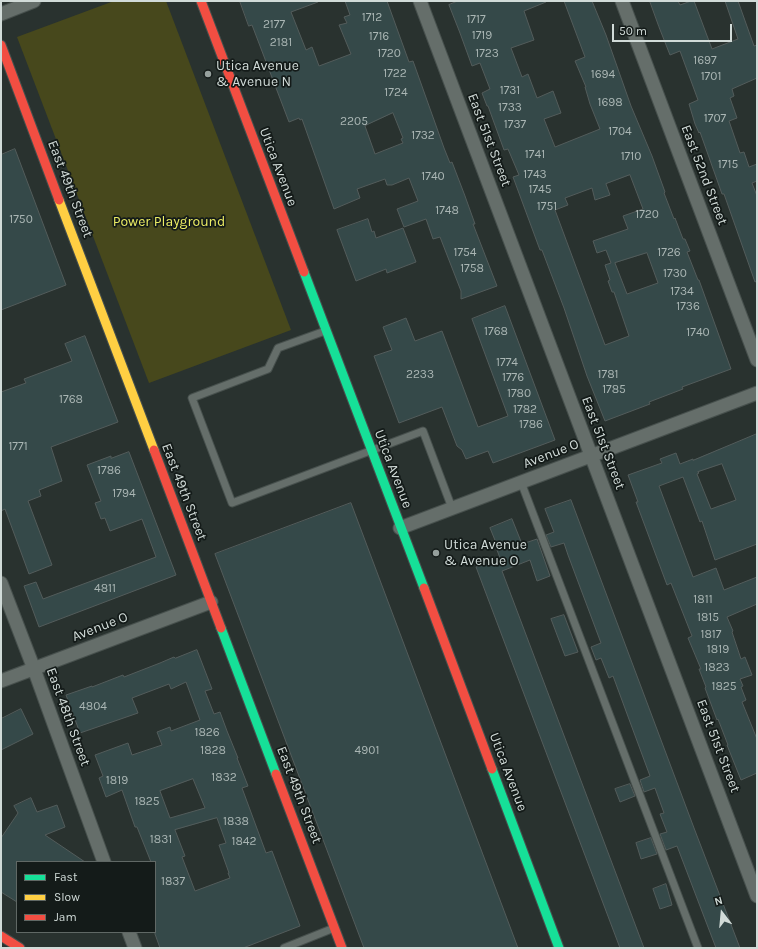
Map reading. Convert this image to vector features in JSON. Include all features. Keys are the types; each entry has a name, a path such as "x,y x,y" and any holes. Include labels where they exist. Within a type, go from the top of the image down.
{"main road":[{"name":"Utica Avenue","path":"200,1 559,948"},
{"name":"East 49th Street","path":"1,45 342,948"},
{"path":"1,936 20,948"}],"street":[{"path":"1,14 34,1"},
{"name":"East 51st Street","path":"420,1 757,896"},
{"name":"East 52nd Street","path":"622,1 757,360"},
{"name":"Avenue O","path":"400,528 757,394"},
{"name":"East 48th Street","path":"1,583 104,861"},
{"name":"Avenue O","path":"1,681 211,602"},
{"path":"129,933 135,948"}],"lane":[{"path":"325,330 278,348 268,369 192,398 232,503 423,431 452,508"},
{"path":"521,482 698,948"},
{"path":"284,948 334,928"}],"green space":[{"name":"Power Playground","path":"114,1 166,1 291,330 149,383 17,37"}],"building":[{"path":"240,1 318,1 291,12 306,50 312,47 319,66 351,54 339,25 347,23 344,17 350,15 345,1 387,1 409,62 413,61 444,148 450,163 452,162 475,224 473,224 497,286 461,299 461,291 440,237 433,239 426,219 404,227 397,209 418,201 409,178 392,185 387,185 385,179 357,189 360,198 334,209 302,119 300,120 299,118 289,122 252,25 249,26","holes":["393,113 403,138 401,139 403,143 375,154 365,126"]},
{"path":"458,1 546,1 524,11 534,40 511,48 522,77 528,74 537,98 553,91 561,113 544,119 555,147 600,129 590,104 586,87 575,61 585,57 564,1 592,1 606,35 631,106 652,156 674,219 675,218 683,239 685,239 690,251 687,252 699,280 731,369 682,387 683,389 649,402 650,404 605,421 587,376 564,308 542,250 540,250 513,177 519,175 508,149 504,150 482,93 490,89 480,63 472,66 449,5","holes":["630,175 643,209 623,216 628,229 593,241 597,253 606,250 611,263 605,265 610,280 608,281 612,292 614,292 629,336 605,345 555,210 568,205 565,198 592,188 595,200 610,195 606,184","647,253 658,283 627,294 615,263"]},
{"path":"650,1 678,1 680,5 694,1 712,49 738,39 725,1 738,1 754,46 757,45 757,78 732,89 734,96 730,98 737,118 729,121 740,153 744,152 749,167 757,164 757,181 752,183 757,196 757,281 755,282 724,194 722,194 700,132 699,133 695,124 689,104 698,100 680,51 670,55"},
{"path":"15,149 66,285 1,310 1,155"},
{"path":"368,219 372,232 374,231 376,238 403,228 416,262 387,273 386,269 356,281 337,230"},
{"path":"505,306 555,440 493,463 488,451 466,459 462,450 457,446 442,407 399,423 374,356 392,350 383,327 406,318 415,341 442,331 478,427 508,416 472,319"},
{"path":"85,336 118,422 51,447 62,481 39,490 41,496 28,501 52,565 29,574 5,509 1,511 1,392 26,383 24,379 72,361 65,344"},
{"path":"757,434 757,544 715,560 702,521 700,522 683,477 659,486 693,577 716,568 724,590 757,577 757,604 727,617 733,631 732,632 741,659 745,657 752,675 740,679 743,686 741,687 746,700 742,702 757,739 757,773 741,780 705,688 706,687 699,669 701,669 688,638 692,636 671,583 667,585 636,502 638,502 628,475 662,463 660,459 676,453 680,464","holes":["722,464 736,500 711,509 697,474 699,473 698,472"]},
{"path":"129,452 176,575 39,627 24,586 36,582 43,599 156,557 142,519 110,531 105,518 101,519 95,503 101,501 87,465 111,456 111,458"},
{"path":"571,500 740,948 716,948 677,846 666,850 660,834 667,832 660,814 664,813 655,788 644,792 640,780 650,776 613,676 609,678 601,658 596,660 591,647 601,643 564,543 551,547 546,535 554,532 545,509"},
{"path":"351,503 518,948 364,948 215,554"},
{"path":"512,519 522,544 537,539 550,576 537,581 530,560 502,571 644,948 620,948 476,567 500,558 497,550 499,550 490,528"},
{"path":"564,615 578,652 565,656 551,619"},
{"path":"197,650 212,689 205,691 214,714 220,712 248,786 242,788 266,853 272,851 300,926 243,948 160,948 155,934 156,861 151,861 137,827 135,827 122,790 106,797 99,778 103,776 95,755 128,743 132,755 162,745 157,732 170,727 171,731 200,720 186,682 171,689 169,684 132,698 138,713 80,733 66,695 123,675 124,677 174,657 175,658","holes":["193,779 205,808 170,818 160,791","217,818 226,843 219,845 230,878 195,891 182,857 185,856 175,830"]},
{"path":"21,709 33,734 1,750 1,719"},
{"path":"630,784 635,796 620,802 615,789"},
{"path":"31,798 37,812 57,805 65,827 45,835 84,861 16,861 16,901 1,892 1,838 18,813 14,806"},
{"path":"651,838 657,854 641,859 636,843"},
{"path":"666,884 672,905 660,909 653,889"}],"traffic: fast":[{"path":"304,272 424,588"},
{"path":"221,628 276,774"},
{"path":"492,769 559,948"}],"traffic: slow":[{"path":"59,200 154,450"}],"traffic: jam":[{"path":"201,1 304,272"},
{"path":"1,45 59,200"},
{"path":"154,450 221,628"},
{"path":"424,588 492,769"},
{"path":"276,774 342,948"},
{"path":"1,936 20,948"}],"place":[{"name":"Utica Avenue & Avenue N","path":"208,74"},
{"name":"Utica Avenue & Avenue O","path":"436,553"}]}
